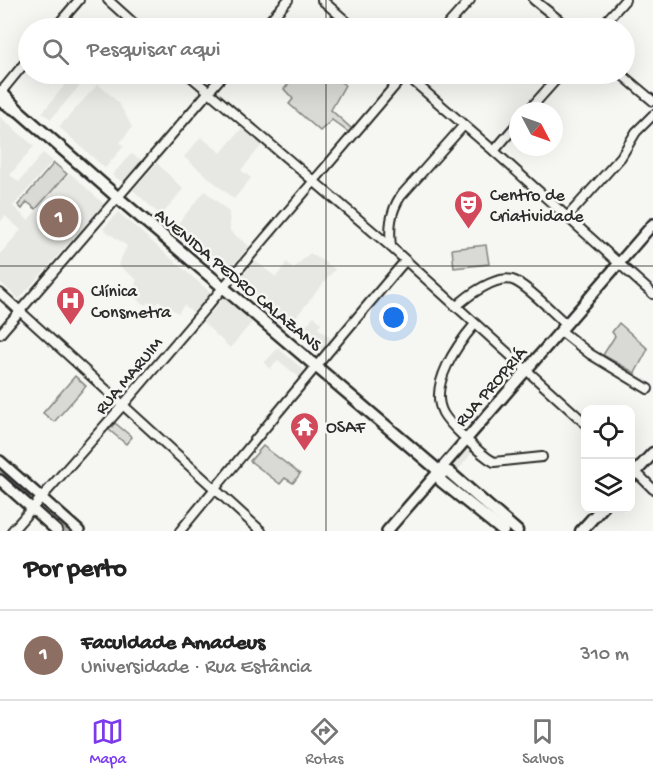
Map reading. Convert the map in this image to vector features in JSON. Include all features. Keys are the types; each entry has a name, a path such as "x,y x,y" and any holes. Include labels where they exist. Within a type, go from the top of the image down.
{"main road":[{"name":"AVENIDA PEDRO CALAZANS","path":"0,94 117,197 439,471 449,472 517,531"},
{"path":"635,469 653,453"},
{"name":"AVENIDA PEDRO CALAZANS","path":"439,471 441,481 503,531"},
{"path":"581,531 597,513"}],"street":[{"path":"64,18 79,0"},
{"path":"108,0 128,18"},
{"path":"272,18 288,0"},
{"path":"322,0 343,18"},
{"path":"454,18 470,0"},
{"path":"534,0 556,18"},
{"path":"609,18 625,0"},
{"path":"0,94 18,72"},
{"path":"199,84 391,247 581,420"},
{"path":"0,334 215,84"},
{"name":"RUA MARUIM","path":"12,531 123,405 222,286 396,84"},
{"path":"417,84 653,294"},
{"path":"536,102 552,84"},
{"path":"633,84 653,101"},
{"path":"567,218 621,157 636,132 653,115"},
{"path":"391,247 389,226 394,207 400,197 464,125"},
{"path":"494,151 509,134"},
{"name":"RUA PROPRIÁ","path":"387,531 653,224"},
{"path":"180,531 405,261"},
{"path":"456,307 480,288 507,279 514,280 533,295 590,354 648,389"},
{"path":"0,293 261,531"},
{"path":"475,324 458,344 440,384 439,400 442,412 466,439 494,462 542,457"},
{"path":"0,461 37,502 57,531"},
{"path":"635,474 653,489"},
{"path":"0,480 79,531"}],"shaded area":[{"path":"66,84 81,84 51,119 42,113"},
{"path":"98,84 119,103 132,127 120,143 124,146 105,168 59,127"},
{"path":"289,84 344,84 331,110 352,129 348,132 332,120 320,131 289,104 293,99 284,89"},
{"path":"0,117 34,146 10,175 19,182 43,153 53,161 13,206 28,220 70,173 104,204 19,299 0,282 0,254 21,230 5,216 0,222"},
{"path":"242,128 262,145 241,170 251,178 234,199 184,157 201,137 221,153"},
{"path":"131,154 142,160 123,182 112,175"},
{"path":"54,163 67,174 36,209 27,202 22,209 18,205"},
{"path":"157,163 183,189 161,216 133,190"},
{"path":"205,191 229,212 230,231 249,246 227,272 175,227"},
{"path":"118,212 211,293 195,314 184,305 178,313 159,301 154,306 149,302 145,305 131,295 137,280 118,265 127,246 103,229"},
{"path":"486,245 489,264 454,268 452,249"},
{"path":"310,253 335,269 287,328 236,284 255,261 276,277 287,262 293,269"},
{"path":"224,298 252,322 230,348 203,322"},
{"path":"314,316 321,323 318,328 333,340 322,354 300,333"},
{"path":"619,323 648,349 635,373 603,355 615,336 612,332"},
{"path":"278,348 305,371 300,378 278,360 270,369 264,363"},
{"path":"75,376 86,386 54,422 43,413"},
{"path":"115,423 132,437 126,444 109,430"},
{"path":"471,445 480,453 477,456 472,453 458,470 453,465"},
{"path":"263,446 300,474 293,483 285,478 280,484 250,461"}],"waterway":[{"path":"0,470 69,531"}],"place":[{"name":"Faculdade Amadeus","path":"59,218"},
{"name":"Centro de Criatividade","path":"469,230"},
{"name":"Clínica Consmetra","path":"70,326"},
{"name":"OSAF","path":"305,452"}]}
